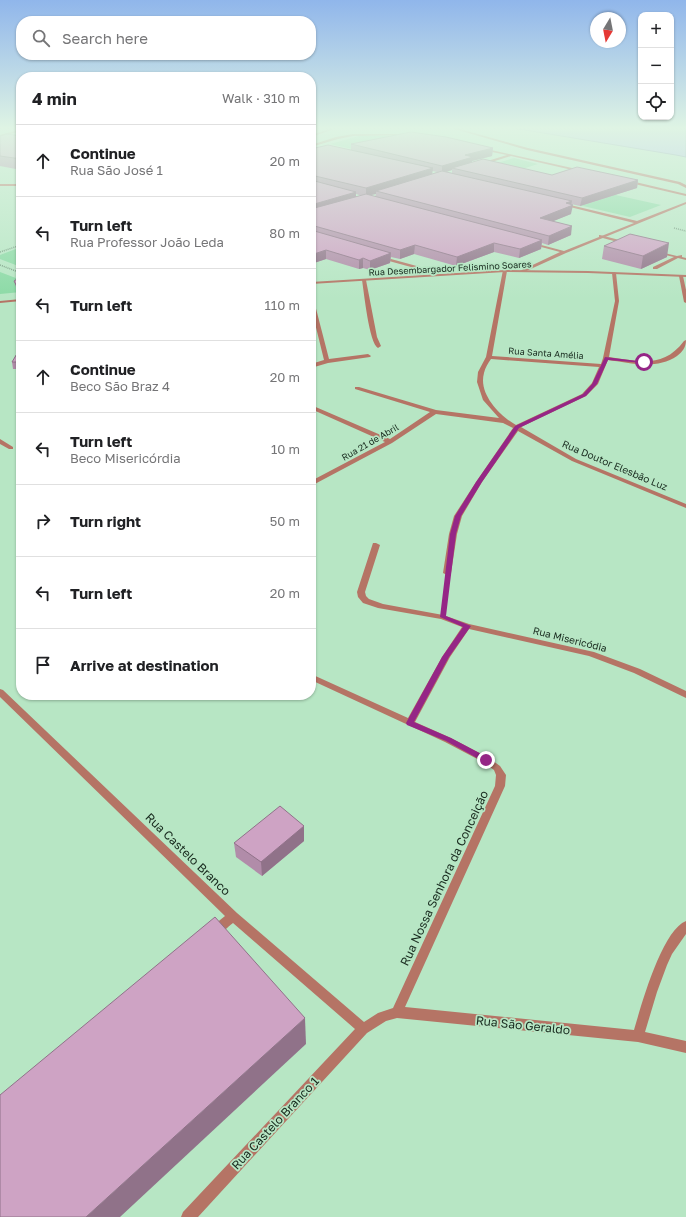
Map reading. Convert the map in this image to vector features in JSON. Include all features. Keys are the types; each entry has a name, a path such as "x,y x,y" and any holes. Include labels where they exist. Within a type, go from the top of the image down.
{"street":[{"path":"0,185 16,187"},
{"path":"644,185 679,192 686,195"},
{"path":"0,188 16,187"},
{"path":"679,192 686,190"},
{"path":"559,203 636,222"},
{"path":"522,271 600,236 685,203"},
{"path":"600,236 629,244"},
{"path":"526,242 564,252"},
{"path":"650,250 686,259"},
{"path":"655,268 686,253"},
{"path":"378,256 422,269"},
{"name":"Rua Desembargador Felismino Soares","path":"316,283 522,271 684,276"},
{"path":"505,272 489,357 481,372 480,382 486,400 505,421"},
{"path":"447,573 453,534 458,516 479,482 517,427 584,395 595,384 606,358 617,301 614,273"},
{"path":"684,276 686,302"},
{"path":"364,280 374,337 378,346"},
{"path":"0,302 16,300"},
{"path":"316,325 327,361"},
{"path":"606,358 658,362 670,360 684,347 686,342"},
{"path":"316,364 327,361 368,356"},
{"name":"Rua Santa Amélia","path":"489,357 603,366"},
{"path":"357,388 436,412 505,421"},
{"path":"316,410 390,442"},
{"path":"316,414 321,412"},
{"name":"Rua 21 de Abril","path":"316,481 390,442 436,412"},
{"name":"Rua Doutor Elesbão Luz","path":"505,421 574,460 686,506"},
{"path":"0,441 11,448"},
{"name":"Rua Misericódia","path":"376,545 360,592 366,601 381,606 443,617 467,626 592,654 637,671 686,695"},
{"path":"410,723 446,657 467,626"},
{"name":"Rua Nossa Senhora da Conceição","path":"316,679 448,740 486,760 496,768 501,775 500,786 397,1012"},
{"name":"Rua Castelo Branco","path":"0,692 233,916 363,1029"},
{"path":"202,940 233,916"},
{"path":"638,1036 660,966 675,938 686,926"},
{"name":"Rua São Geraldo","path":"363,1029 382,1016 397,1012 638,1036 686,1047"},
{"name":"Rua Castelo Branco 1","path":"188,1217 363,1029"}],"path":[{"path":"674,228 686,231"},
{"path":"0,252 16,247"},
{"path":"0,265 16,271"},
{"path":"443,617 447,573"}],"green space":[{"path":"584,188 661,205 630,217 553,199"},
{"path":"16,249 16,265 0,259 0,255"},
{"path":"0,272 16,278 16,292 0,294"}],"building":[{"path":"316,185 329,185 356,192 316,204"},
{"path":"352,185 377,185 366,188"},
{"path":"396,185 502,185 572,201 566,203 573,205 540,218 572,226 549,236 376,191"},
{"path":"525,185 623,185 582,198"},
{"path":"366,194 542,240 520,249 494,243 457,257 415,245 400,250 316,226 316,208"},
{"path":"316,231 391,253 370,261 363,258 359,260 326,250 316,253"},
{"path":"630,234 669,243 643,256 604,246"},
{"path":"16,355 16,362 12,362"},
{"path":"280,806 304,826 261,862 234,843"},
{"path":"215,917 305,1018 86,1217 0,1217 0,1095"}],"route":[{"path":"486,760 448,740 410,723 446,657 467,626 443,617 447,573 453,534 458,516 479,482 517,427 584,395 595,384 606,358 644,362"}]}
